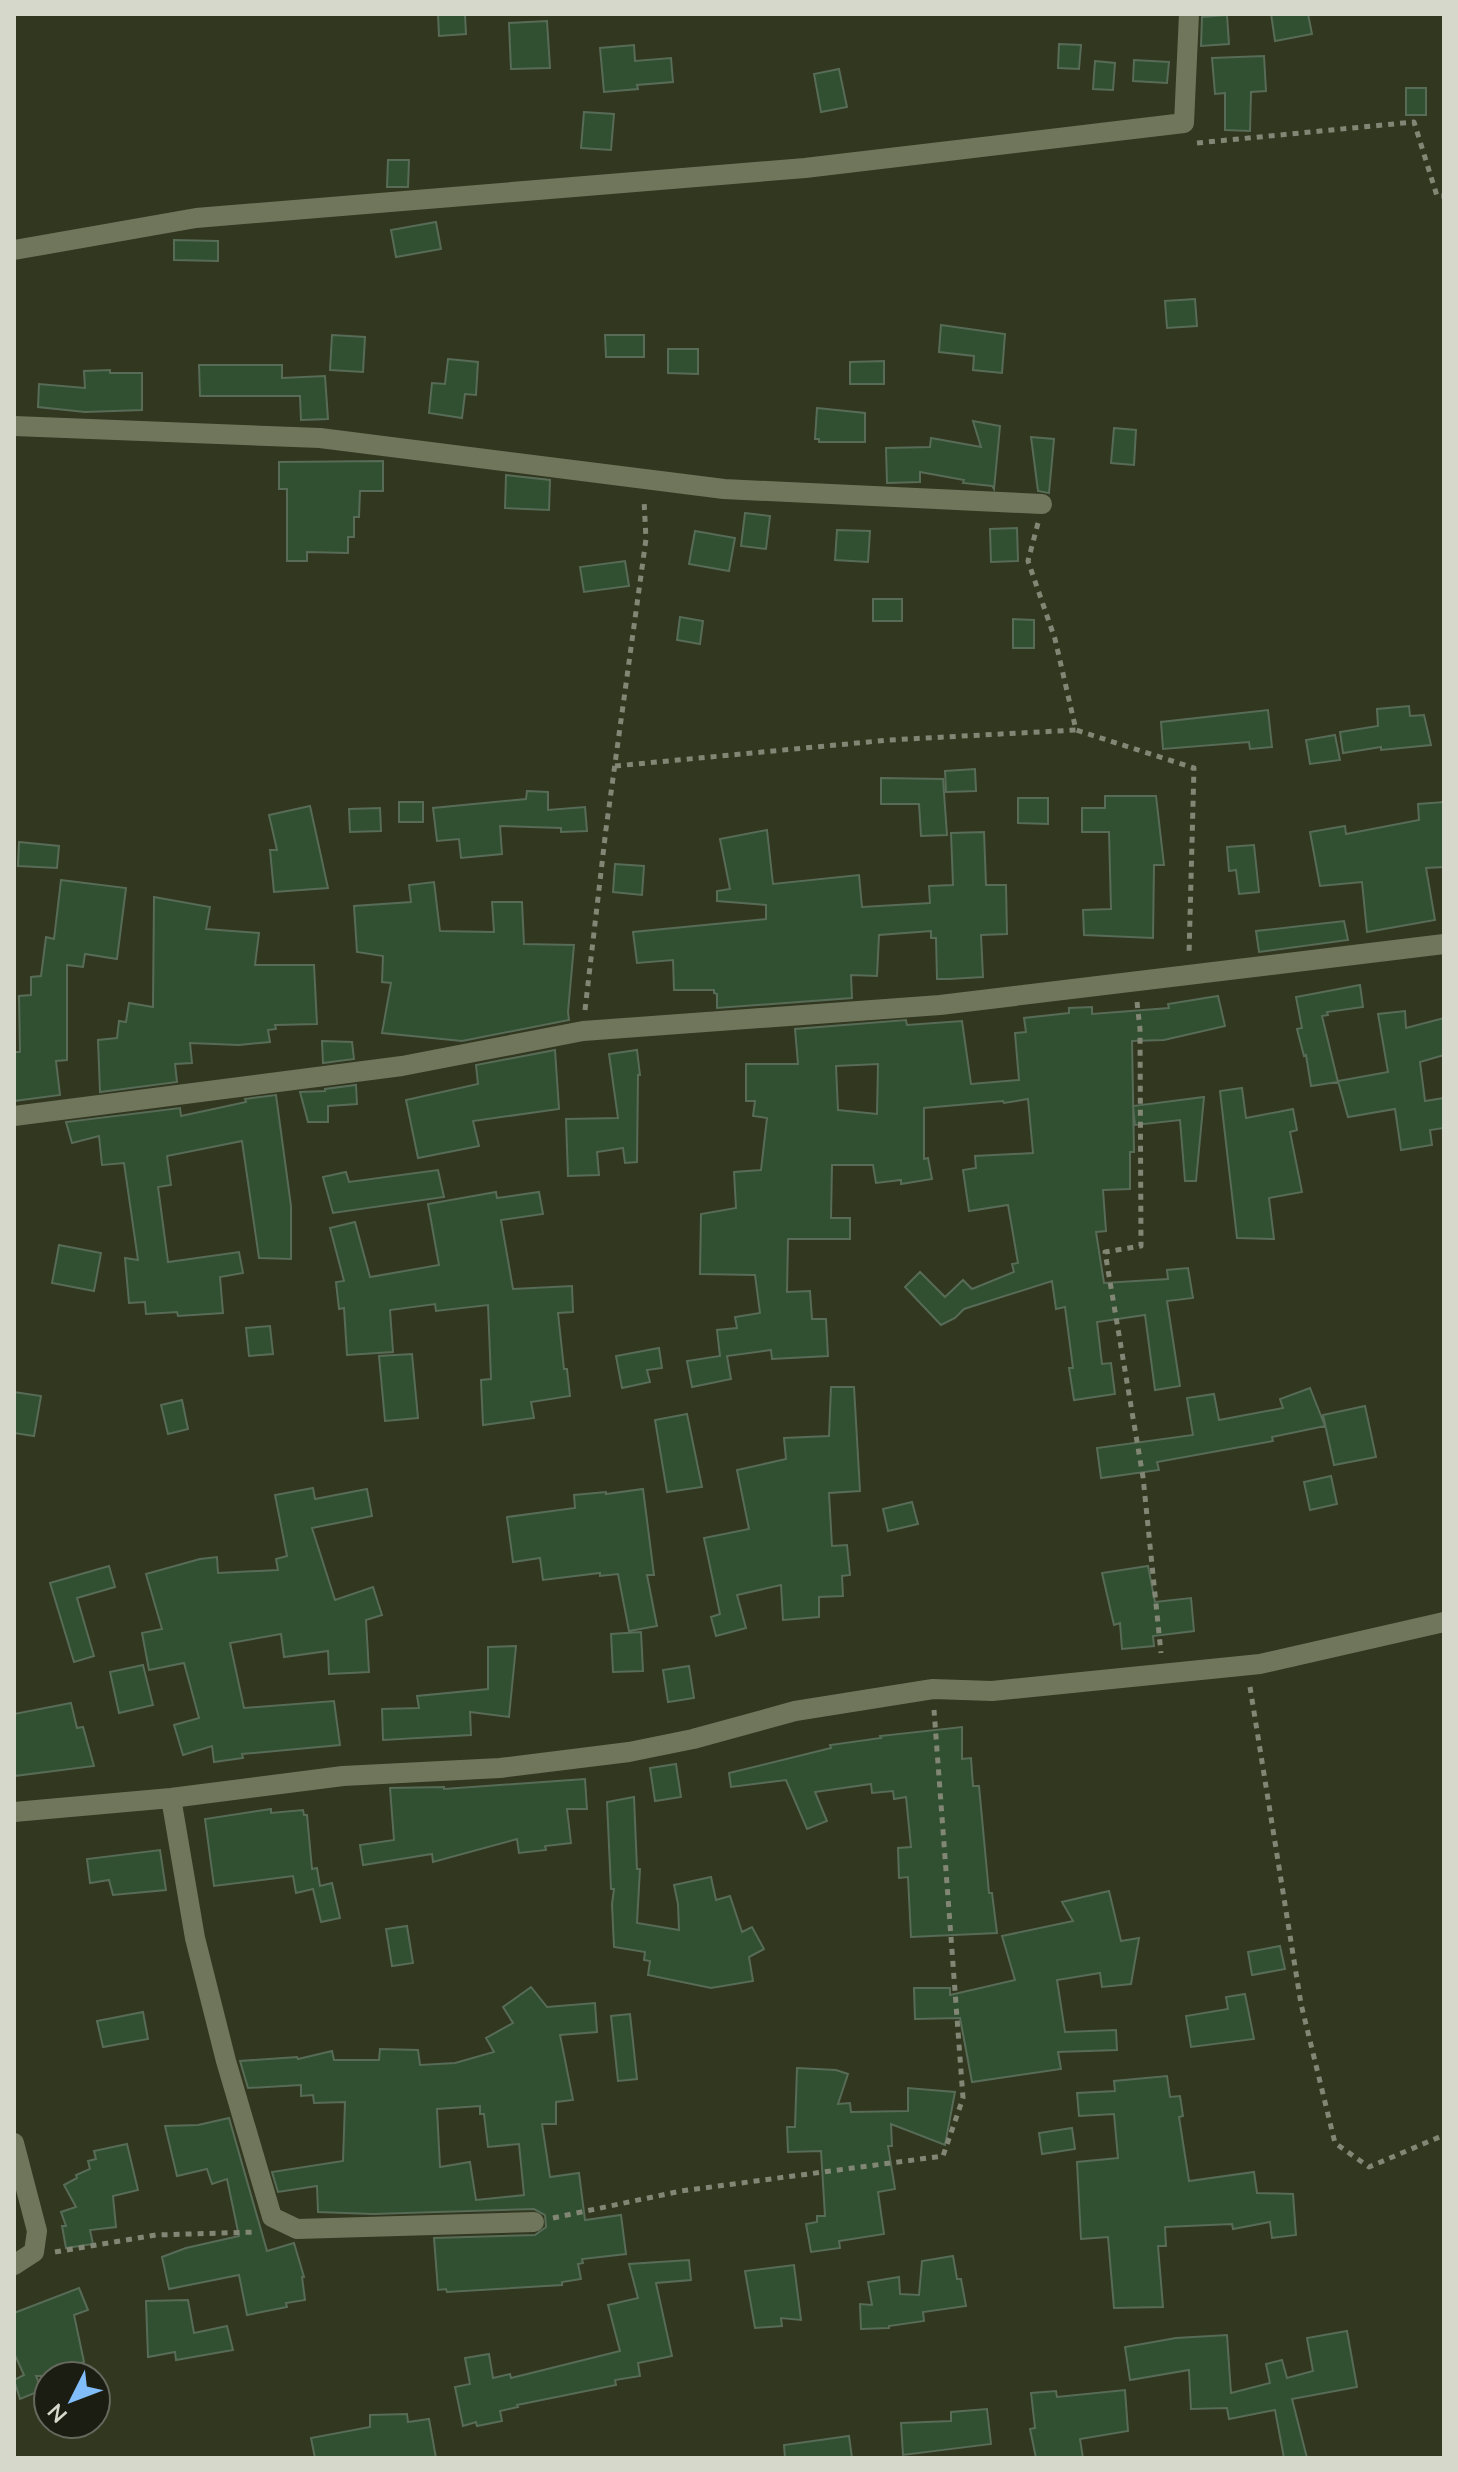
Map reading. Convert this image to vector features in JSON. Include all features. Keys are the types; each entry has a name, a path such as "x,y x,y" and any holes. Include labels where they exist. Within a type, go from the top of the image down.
{"street":[{"path":"14,250 196,218 805,168 1184,123 1189,14"},
{"path":"14,426 320,438 724,489 1042,504"},
{"path":"14,1116 402,1066 583,1031 940,1005 1444,944"},
{"path":"14,1812 171,1798 343,1776 500,1768 629,1752 693,1739 795,1711 933,1689 992,1691 1260,1664 1444,1622"},
{"path":"171,1798 195,1938 226,2061 272,2217 297,2229 534,2222"},
{"path":"14,2143 37,2231 34,2252 14,2265"}],"path":[{"path":"1184,123 1194,143 1414,122 1437,196 1444,196"},
{"path":"583,1031 646,539 644,479"},
{"path":"1042,504 1028,561 1055,639 1076,730"},
{"path":"615,766 889,740 1076,730 1194,768 1188,976"},
{"path":"1134,982 1140,1029 1141,1246 1105,1252 1143,1477 1163,1674"},
{"path":"1246,1664 1301,2004 1335,2143 1369,2167 1444,2135"},
{"path":"534,2222 681,2191 943,2156 963,2098 933,1689"},
{"path":"34,2252 61,2253 156,2235 261,2232 282,2222"}],"building":[{"path":"438,14 465,14 466,34 439,36"},
{"path":"1271,14 1308,14 1312,34 1275,41"},
{"path":"1227,15 1229,44 1201,46 1202,17"},
{"path":"547,21 550,68 511,69 509,23"},
{"path":"1059,44 1081,45 1079,69 1058,68"},
{"path":"634,45 635,61 671,58 673,82 604,92 600,48"},
{"path":"1264,56 1266,91 1251,92 1250,131 1225,130 1225,93 1215,94 1212,58"},
{"path":"1134,60 1169,62 1167,83 1133,81"},
{"path":"1095,61 1115,63 1113,90 1093,89"},
{"path":"839,69 847,107 821,112 814,74"},
{"path":"1406,88 1426,88 1426,115 1406,115"},
{"path":"584,112 614,114 611,150 581,148"},
{"path":"388,160 409,160 408,187 387,187"},
{"path":"436,222 441,249 396,257 391,230"},
{"path":"174,240 218,241 218,261 174,260"},
{"path":"1195,299 1197,326 1167,328 1165,301"},
{"path":"941,325 1005,334 1002,373 973,370 974,356 939,352"},
{"path":"332,335 365,337 363,372 330,370"},
{"path":"605,335 644,335 644,357 606,357"},
{"path":"668,349 698,349 698,374 668,373"},
{"path":"448,359 478,362 476,395 465,394 462,418 429,413 432,383 445,384"},
{"path":"884,361 884,384 850,384 850,362"},
{"path":"199,365 282,365 282,378 325,376 328,419 301,420 300,396 200,396"},
{"path":"110,370 110,373 142,373 142,410 85,412 38,407 39,384 85,388 84,371"},
{"path":"817,408 865,413 865,442 819,442 815,439"},
{"path":"973,421 1000,426 994,489 992,486 963,483 964,480 920,472 920,482 887,483 886,448 930,447 931,438 981,447"},
{"path":"1114,428 1136,430 1134,465 1111,463"},
{"path":"1031,437 1054,439 1049,493 1038,491"},
{"path":"383,461 383,491 360,491 359,517 354,517 354,537 348,537 348,553 307,552 307,561 287,561 287,489 279,489 279,462"},
{"path":"506,475 550,480 549,510 505,508"},
{"path":"745,513 770,516 766,549 741,546"},
{"path":"1017,528 1018,561 991,562 990,529"},
{"path":"837,530 870,531 868,562 835,560"},
{"path":"695,531 735,538 729,571 689,564"},
{"path":"625,561 629,586 584,592 580,567"},
{"path":"873,599 902,599 902,621 873,621"},
{"path":"680,617 703,621 700,644 677,640"},
{"path":"1013,619 1034,620 1034,648 1013,648"},
{"path":"1409,706 1410,716 1424,715 1431,745 1381,750 1381,747 1343,753 1340,732 1378,726 1377,709"},
{"path":"1268,710 1272,747 1250,749 1249,742 1163,749 1161,722"},
{"path":"1335,735 1340,760 1310,764 1306,740"},
{"path":"975,769 976,791 946,792 945,771"},
{"path":"881,778 943,779 947,835 921,836 919,804 881,804"},
{"path":"527,791 548,792 548,810 585,807 587,831 561,832 561,828 500,826 502,854 461,858 459,839 437,841 433,808 526,799"},
{"path":"1105,796 1156,796 1164,865 1154,865 1153,938 1084,935 1083,910 1111,909 1109,832 1082,832 1082,808 1105,808"},
{"path":"1018,798 1048,798 1048,824 1018,823"},
{"path":"399,802 423,802 423,822 399,822"},
{"path":"1444,802 1444,867 1426,868 1435,920 1367,932 1362,882 1320,886 1310,832 1345,826 1346,834 1419,820 1418,804"},
{"path":"310,806 328,888 274,892 270,850 277,850 269,815"},
{"path":"380,808 381,831 350,832 349,809"},
{"path":"767,830 773,884 859,875 862,907 930,903 929,886 953,885 951,833 984,832 986,885 1006,885 1007,934 981,935 983,977 949,979 937,979 936,938 931,938 931,931 879,935 877,976 851,975 852,998 717,1008 714,990 674,990 673,960 637,963 633,932 766,919 766,905 717,901 717,891 730,889 720,839"},
{"path":"19,842 59,846 57,868 18,866"},
{"path":"1254,845 1259,892 1239,894 1236,870 1229,871 1227,847"},
{"path":"615,864 644,866 642,895 613,892"},
{"path":"61,880 126,888 117,959 85,954 83,967 67,965 67,1060 56,1061 60,1095 14,1101 14,1052 20,1052 19,996 31,995 31,977 41,976 46,937 54,939"},
{"path":"434,882 440,931 494,932 492,902 522,902 524,944 574,945 569,1020 462,1041 382,1033 391,983 382,982 383,956 357,952 354,906 411,902 409,885"},
{"path":"154,897 210,907 206,929 259,933 255,965 314,965 317,1024 275,1025 276,1029 268,1030 270,1042 239,1045 190,1043 192,1063 175,1064 177,1082 100,1092 98,1040 117,1038 119,1021 126,1022 129,1003 153,1007"},
{"path":"1344,921 1348,940 1259,952 1256,931"},
{"path":"1360,985 1363,1007 1327,1012 1328,1015 1322,1016 1338,1082 1311,1086 1306,1055 1297,1029 1302,1028 1296,997"},
{"path":"1218,996 1225,1026 1164,1040 1132,1041 1134,1152 1130,1152 1130,1189 1103,1190 1106,1231 1096,1232 1104,1283 1168,1279 1167,1270 1188,1268 1193,1298 1167,1301 1180,1386 1155,1390 1145,1315 1097,1322 1102,1364 1111,1363 1115,1394 1074,1400 1065,1307 1056,1309 1052,1281 964,1309 941,1325 905,1287 920,1272 945,1297 963,1280 972,1289 1014,1272 1012,1264 1018,1263 1008,1205 969,1211 963,1170 976,1168 975,1156 1033,1153 1028,1099 924,1108 924,1159 928,1158 932,1179 901,1184 901,1180 876,1183 873,1165 832,1165 831,1218 850,1218 850,1239 788,1239 787,1292 810,1291 812,1319 826,1319 828,1356 772,1359 771,1350 727,1356 731,1379 692,1387 687,1361 720,1356 717,1330 737,1328 735,1317 760,1313 755,1275 700,1274 701,1214 736,1208 734,1172 761,1170 767,1118 753,1116 755,1101 746,1101 746,1064 798,1064 795,1029 906,1020 907,1025 962,1021 971,1084 1019,1080 1015,1033 1026,1032 1024,1018 1069,1013 1069,1008 1092,1007 1092,1014 1169,1008 1168,1004","holes":["878,1064 877,1114 838,1110 836,1066"]},
{"path":"1405,1011 1406,1028 1444,1018 1444,1055 1420,1062 1425,1101 1444,1098 1444,1128 1430,1130 1432,1145 1401,1150 1395,1109 1348,1117 1338,1081 1388,1072 1378,1014"},
{"path":"322,1041 352,1042 354,1059 323,1063"},
{"path":"555,1050 559,1109 473,1121 479,1146 418,1158 406,1100 478,1084 476,1065"},
{"path":"637,1050 640,1075 637,1162 625,1163 623,1148 597,1152 599,1175 568,1176 566,1119 618,1118 609,1054"},
{"path":"356,1085 357,1104 328,1106 328,1122 308,1122 300,1092"},
{"path":"1242,1088 1246,1118 1293,1109 1297,1130 1290,1132 1302,1192 1269,1198 1274,1239 1237,1238 1220,1091"},
{"path":"276,1095 291,1206 291,1259 259,1258 242,1141 167,1156 171,1185 158,1187 168,1262 239,1252 243,1273 220,1277 223,1313 178,1316 177,1312 146,1314 145,1302 129,1303 125,1258 138,1260 124,1163 102,1165 99,1136 72,1143 66,1122 180,1108 181,1116 246,1102 245,1099"},
{"path":"1204,1097 1196,1181 1185,1181 1180,1120 1135,1125 1133,1106"},
{"path":"438,1170 444,1197 333,1213 323,1177 346,1172 349,1182"},
{"path":"496,1192 497,1198 539,1192 543,1214 501,1220 513,1289 572,1286 573,1312 558,1313 570,1396 531,1402 534,1418 483,1425 481,1380 491,1379 488,1305 436,1311 435,1304 390,1310 393,1352 347,1355 344,1308 339,1309 336,1282 344,1281 330,1228 355,1222 370,1277 439,1265 428,1204"},
{"path":"59,1245 101,1253 94,1291 52,1283"},
{"path":"270,1326 273,1354 249,1356 246,1328"},
{"path":"659,1348 662,1368 647,1370 650,1382 622,1388 616,1356"},
{"path":"412,1354 418,1418 385,1421 379,1356"},
{"path":"831,1387 854,1387 860,1491 829,1493 832,1546 847,1545 850,1575 842,1576 843,1596 819,1597 819,1617 783,1620 781,1585 737,1595 746,1628 716,1636 711,1617 720,1614 704,1538 749,1529 737,1470 786,1459 784,1438 829,1436"},
{"path":"1310,1388 1325,1426 1272,1437 1273,1441 1157,1462 1159,1470 1101,1478 1097,1448 1193,1435 1187,1398 1214,1394 1219,1420 1283,1408 1280,1399"},
{"path":"14,1392 41,1396 34,1436 14,1433"},
{"path":"182,1400 188,1429 168,1434 161,1405"},
{"path":"1365,1406 1376,1457 1334,1465 1323,1415"},
{"path":"687,1414 702,1487 667,1492 655,1420"},
{"path":"1331,1476 1337,1504 1310,1510 1304,1482"},
{"path":"313,1488 315,1499 367,1489 372,1516 312,1528 335,1600 373,1587 382,1615 366,1620 369,1672 329,1674 328,1651 284,1657 281,1634 230,1643 244,1708 334,1701 340,1745 242,1754 243,1758 214,1762 212,1746 183,1755 174,1725 199,1718 184,1663 149,1670 142,1633 162,1629 146,1574 217,1557 218,1573 278,1570 276,1559 287,1556 275,1495"},
{"path":"643,1489 654,1575 647,1575 657,1626 629,1631 618,1574 600,1576 600,1573 543,1580 540,1558 513,1562 507,1517 575,1508 574,1495"},
{"path":"912,1502 918,1524 888,1531 883,1509"},
{"path":"109,1566 115,1587 77,1598 94,1656 74,1662 50,1583"},
{"path":"1148,1566 1155,1602 1191,1598 1194,1631 1153,1636 1154,1646 1122,1649 1120,1623 1114,1625 1102,1573"},
{"path":"641,1632 643,1671 613,1672 611,1634"},
{"path":"516,1646 509,1717 470,1712 471,1735 383,1740 382,1709 419,1708 417,1696 488,1689 488,1647"},
{"path":"143,1665 153,1705 119,1713 110,1672"},
{"path":"689,1666 694,1698 668,1702 663,1670"},
{"path":"71,1703 77,1728 83,1727 94,1766 14,1776 14,1714"},
{"path":"962,1727 962,1759 971,1758 973,1786 979,1786 989,1893 992,1893 997,1933 911,1937 908,1877 899,1878 898,1848 911,1847 906,1797 894,1799 893,1791 872,1793 871,1784 815,1792 827,1821 807,1829 786,1780 731,1787 729,1773 831,1748 830,1745"},
{"path":"676,1764 681,1797 655,1801 650,1768"},
{"path":"585,1779 587,1809 567,1809 571,1843 519,1853 517,1839 433,1862 432,1854 363,1865 360,1845 394,1840 390,1788 444,1789"},
{"path":"634,1797 637,1869 640,1869 637,1923 679,1930 674,1885 711,1877 716,1900 730,1896 742,1932 752,1927 764,1949 749,1957 753,1981 711,1988 648,1975 650,1961 644,1960 645,1952 614,1947 614,1889 611,1889 607,1802"},
{"path":"271,1809 271,1813 303,1810 307,1815 312,1869 317,1868 320,1886 332,1883 340,1918 321,1922 313,1889 296,1893 293,1876 214,1886 205,1819"},
{"path":"160,1850 166,1890 113,1895 109,1880 90,1883 87,1859"},
{"path":"1109,1891 1121,1941 1139,1938 1131,1984 1102,1987 1100,1973 1057,1980 1065,2032 1116,2030 1117,2050 1058,2052 1061,2069 972,2082 960,2018 915,2019 914,1988 950,1988 950,1995 1015,1980 1002,1936 1073,1921 1062,1902"},
{"path":"407,1926 413,1963 392,1966 386,1929"},
{"path":"1280,1946 1285,1969 1252,1975 1248,1952"},
{"path":"531,1987 547,2007 595,2003 597,2032 560,2035 573,2100 556,2102 556,2124 542,2124 550,2177 579,2173 585,2220 621,2215 626,2254 582,2259 583,2263 578,2264 581,2279 562,2282 562,2285 447,2292 446,2289 438,2290 434,2238 535,2235 546,2227 545,2215 534,2209 373,2214 318,2212 317,2186 278,2192 272,2172 343,2161 345,2102 314,2103 313,2095 301,2096 301,2085 248,2088 240,2061 298,2059 332,2051 334,2060 379,2060 380,2049 418,2050 420,2065 455,2063 494,2052 486,2038 513,2023 503,2007","holes":["480,2106 480,2114 484,2114 488,2147 519,2144 524,2195 476,2200 470,2162 440,2167 437,2109"]},
{"path":"1245,1994 1254,2039 1191,2047 1186,2016 1228,2009 1226,1997"},
{"path":"143,2012 148,2039 103,2047 97,2021"},
{"path":"630,2014 637,2079 618,2081 611,2016"},
{"path":"797,2068 836,2070 848,2074 838,2104 850,2103 851,2112 908,2111 908,2088 955,2092 945,2145 891,2124 892,2146 888,2146 895,2189 878,2192 884,2234 839,2241 840,2248 811,2252 806,2224 817,2222 817,2216 825,2216 821,2151 788,2152 787,2127 795,2127"},
{"path":"1167,2076 1170,2097 1180,2096 1183,2116 1179,2117 1189,2181 1254,2172 1257,2193 1293,2194 1296,2235 1272,2238 1270,2222 1233,2229 1232,2224 1165,2227 1166,2246 1158,2246 1163,2307 1114,2308 1108,2237 1081,2239 1077,2162 1118,2158 1114,2114 1079,2116 1077,2093 1115,2091 1114,2081"},
{"path":"229,2118 267,2251 294,2243 304,2277 305,2300 247,2315 239,2275 169,2289 162,2257 239,2236 227,2179 212,2184 207,2169 177,2176 165,2126 198,2125"},
{"path":"1072,2128 1075,2149 1042,2154 1039,2133"},
{"path":"127,2144 138,2190 113,2196 116,2227 90,2230 93,2244 66,2248 62,2226 66,2226 61,2212 76,2207 64,2185 90,2169 88,2161 96,2159 94,2151"},
{"path":"953,2256 966,2306 923,2312 924,2321 889,2328 861,2329 860,2304 872,2305 868,2282 899,2277 900,2294 919,2295 922,2261"},
{"path":"689,2260 691,2280 656,2283 672,2356 638,2363 640,2376 615,2380 616,2385 517,2405 500,2411 502,2421 463,2426 455,2387 470,2384 465,2358 489,2354 493,2378 510,2374 511,2378 620,2351 608,2305 638,2298 629,2264"},
{"path":"794,2265 801,2320 781,2318 782,2326 755,2328 745,2271"},
{"path":"79,2288 88,2310 74,2315 84,2360 32,2360 32,2394 20,2399 14,2380 24,2375 14,2353 14,2313"},
{"path":"188,2300 194,2333 227,2326 233,2350 176,2360 175,2352 148,2357 146,2301"},
{"path":"1347,2331 1357,2387 1292,2399 1307,2458 1284,2458 1275,2410 1229,2419 1227,2408 1191,2409 1189,2370 1130,2380 1125,2347 1176,2338 1227,2335 1231,2393 1270,2383 1266,2364 1282,2360 1287,2378 1313,2371 1307,2338"},
{"path":"1125,2390 1128,2431 1080,2439 1083,2458 1036,2458 1030,2429 1035,2428 1031,2393 1056,2391 1057,2397"},
{"path":"987,2409 991,2444 903,2455 901,2423 951,2421 951,2412"},
{"path":"407,2414 408,2422 429,2419 436,2458 315,2458 311,2438 370,2427 370,2415"},
{"path":"849,2436 852,2458 785,2458 784,2445"}]}
